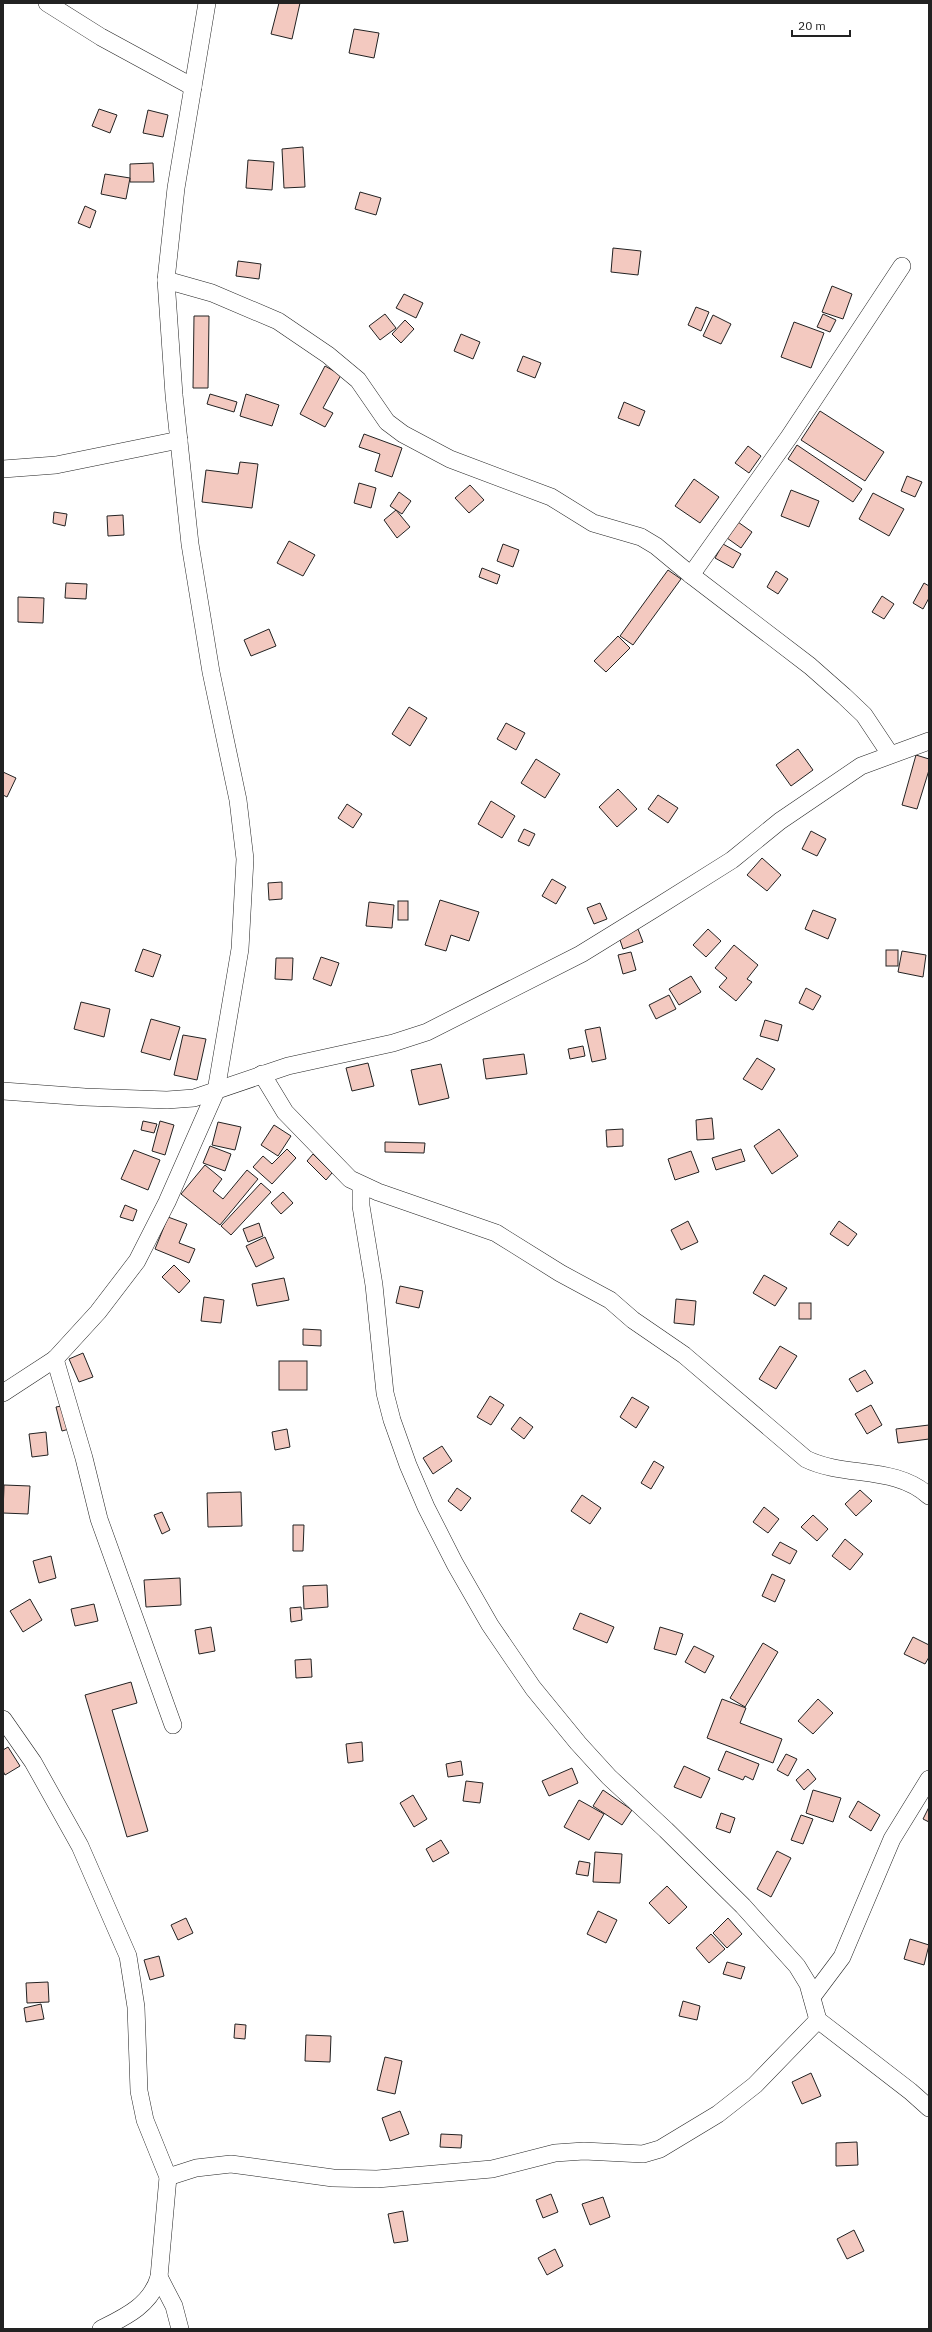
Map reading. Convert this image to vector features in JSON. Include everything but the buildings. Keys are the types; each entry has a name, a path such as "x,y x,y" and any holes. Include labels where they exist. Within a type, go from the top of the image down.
{"street":[{"path":"47,3 101,37 193,87"},
{"path":"3,1393 55,1359 98,1312 137,1261 167,1202 216,1091 240,949 245,859 238,800 211,672 190,544 174,395 166,280 176,188 207,3"},
{"path":"691,575 789,437 902,266"},
{"path":"166,280 212,293 278,321 328,355 358,380 387,422 403,434 450,458 551,497 594,523 641,537 656,546 691,575 810,666 844,696 864,715 890,754"},
{"path":"3,469 56,465 179,440"},
{"path":"3,1091 85,1097 167,1100 194,1098 288,1066 393,1043 427,1032 461,1017 518,984 594,946 732,860 780,821 855,769 890,754 929,741"},
{"path":"262,1074 285,1112 339,1169 361,1186 496,1233 560,1273 610,1300 633,1320 684,1355 806,1459 821,1466 904,1480 920,1488 929,1496"},
{"path":"361,1186 361,1206 374,1285 385,1393 408,1465 426,1507 455,1564 490,1625 533,1688 578,1743 609,1777 666,1830 743,1906 797,1966 808,1984 818,2020 910,2091 929,2108"},
{"path":"55,1359 84,1458 99,1519 173,1725"},
{"path":"3,1719 33,1762 80,1846 128,1956 136,2007 139,2091 145,2120 168,2177 159,2277 156,2289 148,2300 124,2317 101,2329"},
{"path":"812,1997 842,1957 892,1839 929,1779"},
{"path":"168,2177 196,2168 232,2164 333,2178 377,2179 492,2169 555,2153 584,2151 643,2154 660,2149 718,2114 755,2085 818,2020"},
{"path":"159,2277 174,2306 180,2329"}]}
